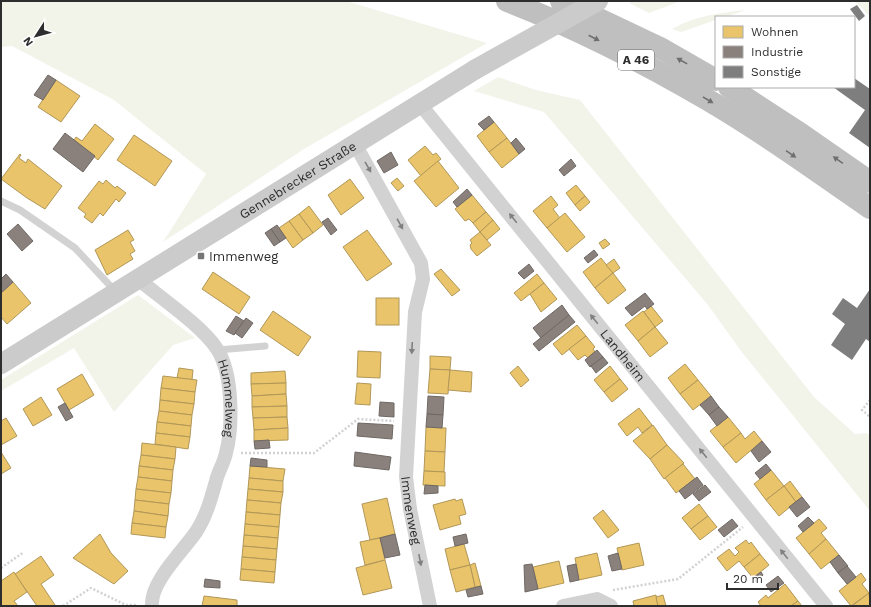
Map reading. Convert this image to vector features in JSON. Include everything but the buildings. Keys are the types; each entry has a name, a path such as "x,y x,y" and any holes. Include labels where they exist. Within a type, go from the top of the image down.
{"highway":[{"name":"A 46","path":"506,1 582,32 709,100 759,132 870,208"},
{"name":"A 46","path":"561,1 655,46 715,79"},
{"path":"731,88 801,134 870,182"}],"main road":[{"name":"Gennebrecker Straße","path":"1,364 476,69 598,1"}],"street":[{"name":"Landheim","path":"420,104 826,606"},
{"name":"Immenweg","path":"355,144 421,263 423,279 415,312 406,477 410,509 430,606"},
{"name":"Hummelweg","path":"138,279 206,335 218,350 227,377 230,412 226,453 208,509 197,531 160,580 147,605"},
{"path":"563,606 597,599 609,604"}],"lane":[{"path":"1,201 20,210 75,248 117,292"},
{"path":"218,350 265,346"}],"path":[{"path":"870,400 862,410 870,417"},
{"path":"226,453 314,453 358,419 408,422"},
{"path":"609,604 610,592 616,589 678,579 755,517"},
{"path":"1,568 24,552"},
{"path":"63,606 91,588 126,606 147,605"}],"shaded area":[{"path":"1,1 346,1 487,43 304,149 163,242 206,174 114,100 12,46 1,47"},
{"path":"634,1 681,1 649,13 629,3"},
{"path":"854,1 870,1 870,16"},
{"path":"746,10 728,16 715,16 715,20 681,32 672,29 681,24 699,18"},
{"path":"498,77 536,90 580,100 814,397 855,434 866,433 870,435 870,511 741,351 708,305 544,112 474,91"},
{"path":"138,295 195,338 173,345 114,412 74,348 1,391 1,380"}],"place":[{"name":"Immenweg","path":"201,256"}]}
